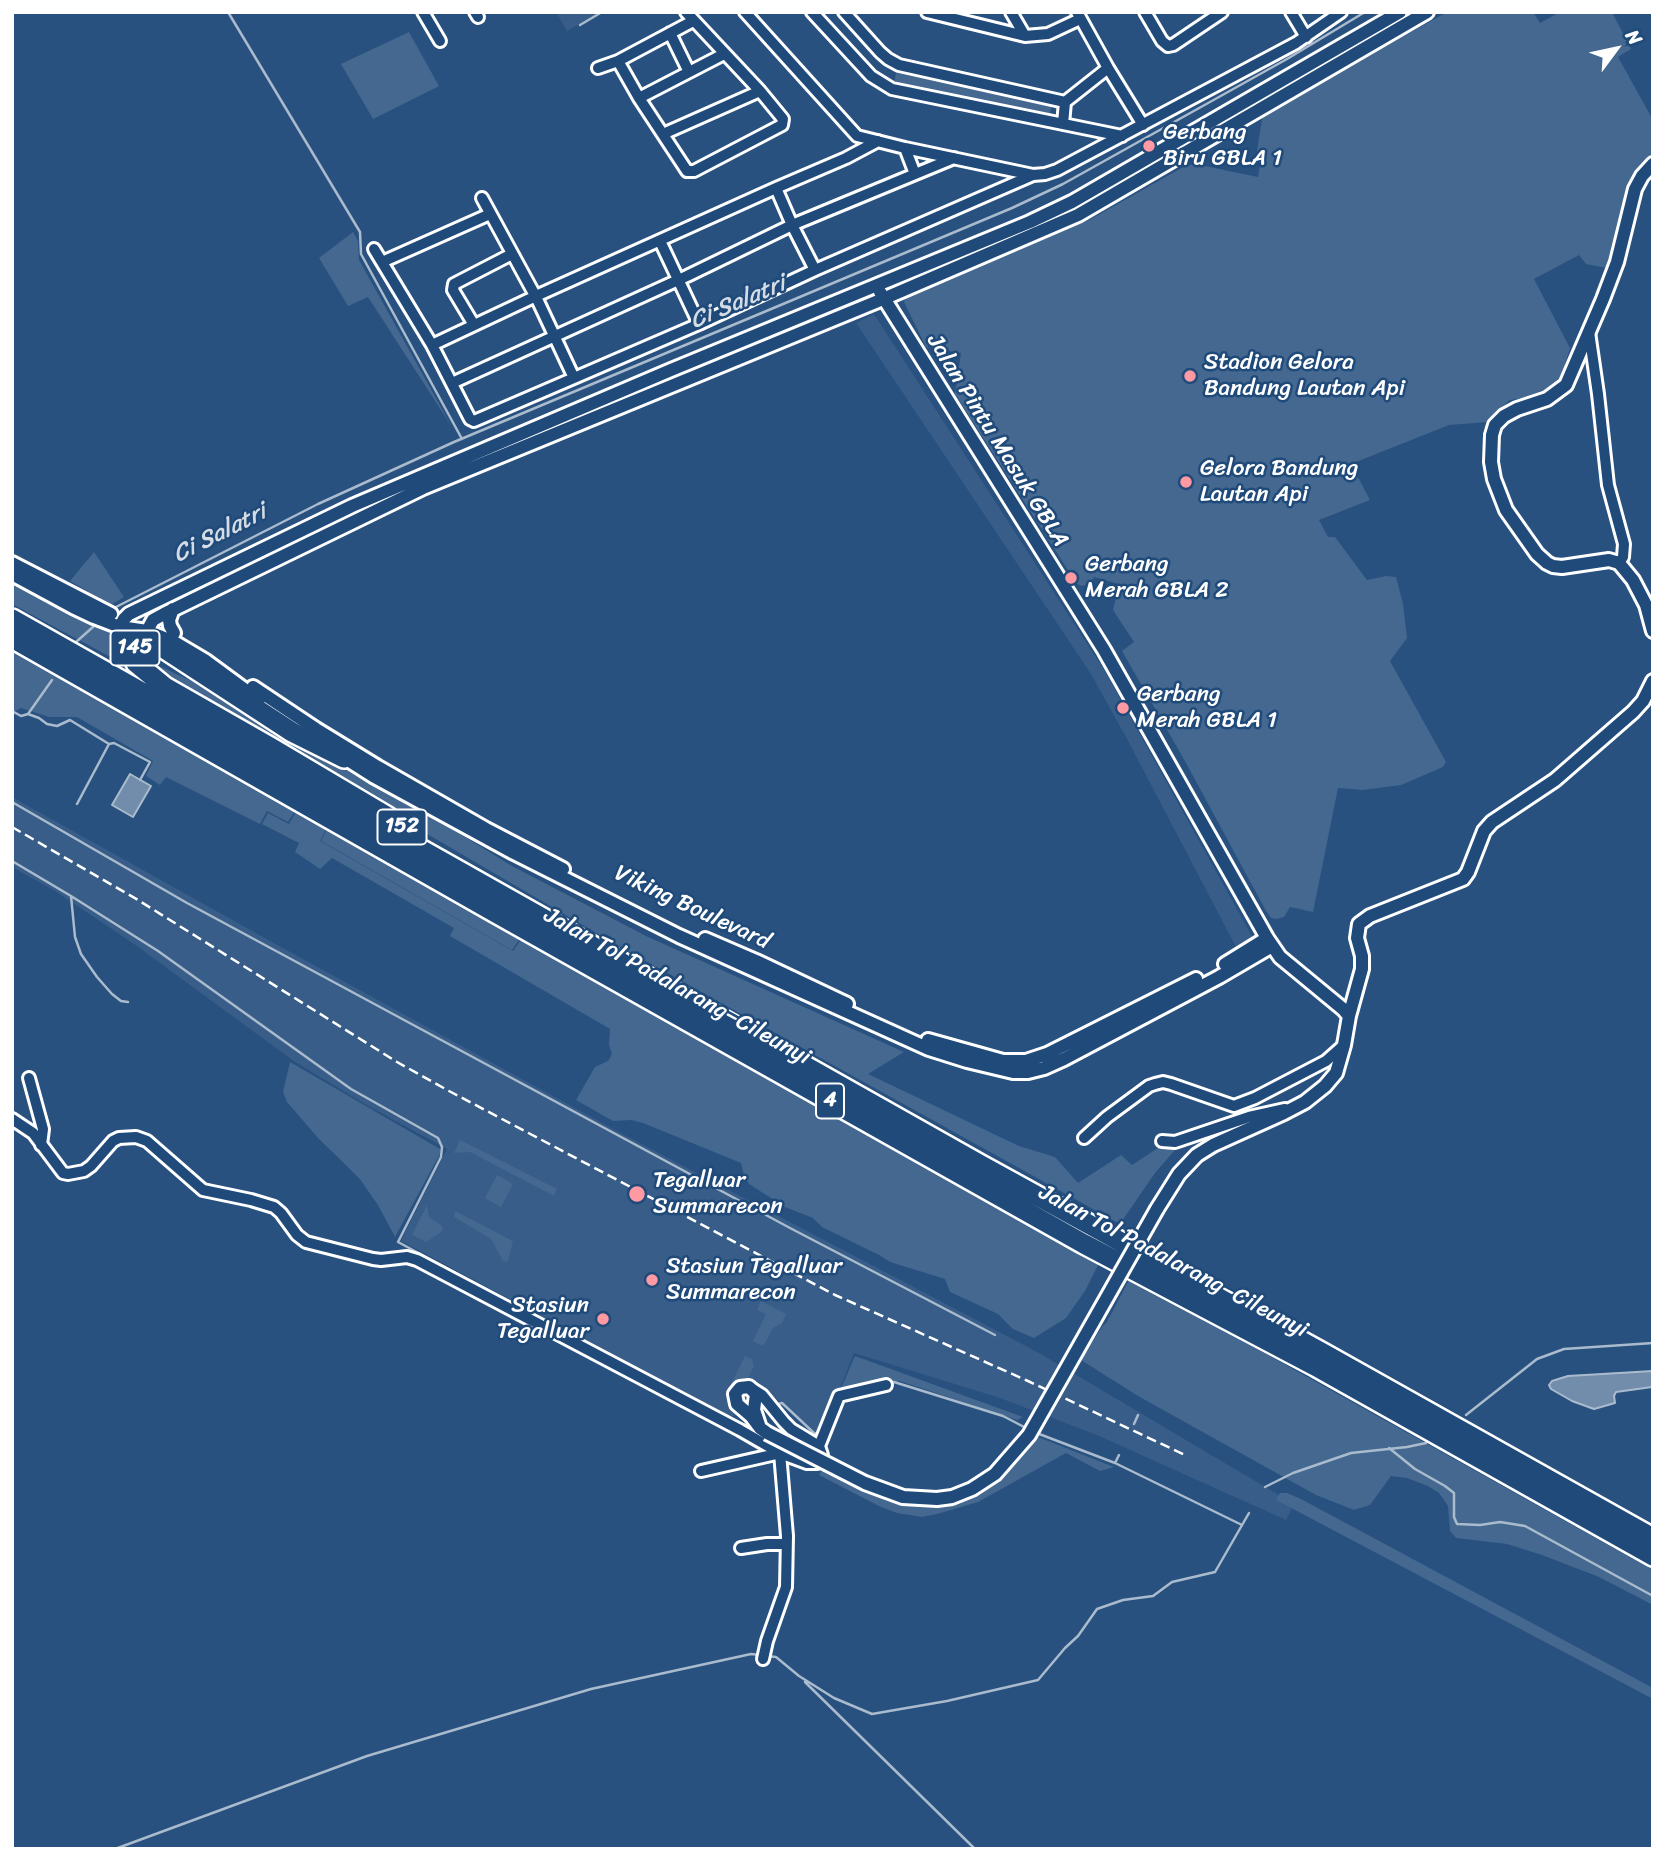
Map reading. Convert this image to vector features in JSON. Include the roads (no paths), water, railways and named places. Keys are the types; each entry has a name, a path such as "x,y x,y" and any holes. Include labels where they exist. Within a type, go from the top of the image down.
{"highway":[{"name":"Jalan Tol Padalarang–Cileunyi","path":"12,620 465,886 1114,1260 1315,1366 1653,1556"},
{"name":"Jalan Tol Padalarang–Cileunyi","path":"12,638 1653,1538"},
{"name":"145","path":"330,782 165,687 136,663 133,656 135,648 143,642 154,642 292,732 344,758"},
{"name":"152","path":"330,782 403,827 465,886"}],"street":[{"path":"424,12 440,41"},
{"path":"746,12 860,137 1033,175 1057,170 1143,125 1306,37 1340,12"},
{"path":"812,12 871,76 892,89 1122,136"},
{"path":"844,12 880,52 899,65 1065,102"},
{"path":"927,12 1025,36 1048,34 1078,15 1143,125"},
{"path":"1012,12 1025,36"},
{"path":"1144,12 1168,46 1173,45 1205,17 1222,12"},
{"path":"1291,12 1306,37"},
{"path":"122,623 130,614 352,506 1072,202 1400,12"},
{"path":"148,627 173,609 423,488 883,299 1078,215 1427,12"},
{"path":"598,68 618,61 670,33 689,16 760,91 783,119 782,125 694,172 687,170 618,61"},
{"path":"670,33 689,72"},
{"path":"639,98 724,54"},
{"path":"1063,124 1065,102 1108,68"},
{"path":"663,134 760,91"},
{"path":"853,132 859,152"},
{"path":"432,345 859,152 878,141"},
{"path":"905,148 915,174"},
{"path":"452,383 792,225 954,158"},
{"path":"1653,164 1635,189 1616,262 1566,385 1548,399 1504,416 1495,425 1491,462 1494,479 1506,510 1536,554 1547,563 1562,567 1609,559 1619,563 1633,580 1646,605 1653,631"},
{"path":"374,249 432,345 470,419 474,421 1033,175"},
{"path":"776,188 815,270"},
{"path":"482,198 536,296 574,377"},
{"path":"382,262 490,214"},
{"path":"660,241 699,324"},
{"path":"474,325 453,290 454,284 512,254"},
{"name":"Jalan Pintu Masuk GBLA","path":"876,286 1104,650 1269,942 1287,963 1349,1016"},
{"path":"1589,332 1608,485 1624,544 1623,557 1619,563"},
{"path":"12,563 122,623"},
{"path":"12,574 73,607 122,623"},
{"path":"173,609 169,620 174,633"},
{"name":"Viking Boulevard","path":"122,623 174,633 316,729 378,767 486,829 603,890 690,933 892,1025 928,1040 983,1056 1003,1061 1026,1061 1047,1054 1269,942"},
{"name":"Viking Boulevard","path":"148,627 197,655 344,758 514,853 679,936 929,1049 967,1061 1013,1072 1044,1068 1219,977 1269,942"},
{"path":"819,1446 791,1429 751,1388 743,1387 737,1391 735,1402 764,1431 865,1483 904,1497 952,1497 972,1489 995,1474 1029,1435 1179,1174 1197,1155 1213,1145 1292,1110 1314,1095 1336,1073 1362,970 1362,956 1357,938 1359,924 1370,916 1463,879 1484,831 1492,822 1555,780 1633,712 1643,701 1653,681"},
{"path":"1084,1138 1149,1086 1163,1082 1234,1106 1326,1061 1344,1045"},
{"path":"29,1078 43,1129 41,1145"},
{"path":"1162,1141 1175,1142 1263,1113 1292,1110"},
{"path":"12,1119 33,1133 63,1173 75,1174 91,1166 113,1141 125,1137 147,1141 203,1190 274,1207 297,1236 306,1242 373,1259 400,1256 417,1260 799,1461 813,1464 820,1461 822,1455 819,1446 839,1396 886,1385"},
{"path":"761,1401 754,1410 764,1431"},
{"path":"740,1407 747,1409 761,1401"},
{"path":"701,1471 780,1453"},
{"path":"764,1653 786,1587 780,1453"},
{"path":"741,1548 786,1544"}],"waterway":[{"path":"228,12 360,232 361,254 462,439"},
{"path":"580,25 602,12"},
{"name":"Ci Salatri","path":"116,607 318,504 454,442 1012,208 1063,184 1287,59 1365,12"},
{"name":"Ci Salatri","path":"76,642 93,627"},
{"name":"Ci Salatri","path":"28,714 52,680"},
{"path":"12,711 21,716 28,714 57,726 70,720 109,744 77,804"},
{"path":"109,744 114,743 150,762 140,780"},
{"path":"12,802 187,903 790,1228 995,1335"},
{"path":"12,861 158,951 351,1089 438,1138 442,1147 441,1157 398,1242 556,1327"},
{"path":"71,896 75,937 81,954 112,994 121,1001 128,1002"},
{"path":"1466,1415 1537,1359 1564,1349 1653,1343"},
{"path":"889,1383 894,1382 1003,1416 1028,1429"},
{"path":"778,1404 782,1403 819,1435"},
{"path":"1134,1424 1138,1415"},
{"path":"1034,1432 1115,1463 1242,1525"},
{"path":"1265,1487 1293,1473 1351,1453 1426,1443"},
{"path":"1389,1448 1415,1469 1454,1493 1454,1517 1457,1524 1500,1522 1525,1526 1653,1596"},
{"path":"1115,1463 1119,1455"},
{"path":"766,1656 776,1657 799,1676 834,1698 872,1714 947,1701 1038,1680 1078,1636 1097,1609 1123,1600 1153,1596 1172,1582 1215,1572 1249,1513"},
{"path":"115,1849 367,1756 591,1689 751,1654 760,1655"},
{"path":"805,1682 975,1849"}],"railway":[{"path":"12,827 138,900 397,1062 449,1091 835,1295 1185,1455"}],"place":[{"name":"Gerbang Biru GBLA 1","path":"1149,146"},
{"name":"Stadion Gelora Bandung Lautan Api","path":"1190,376"},
{"name":"Gelora Bandung Lautan Api","path":"1186,482"},
{"name":"Gerbang Merah GBLA 2","path":"1071,578"},
{"name":"Gerbang Merah GBLA 1","path":"1123,708"},
{"name":"Tegalluar Summarecon","path":"637,1194"},
{"name":"Stasiun Tegalluar Summarecon","path":"652,1280"},
{"name":"Stasiun Tegalluar","path":"603,1319"}]}
